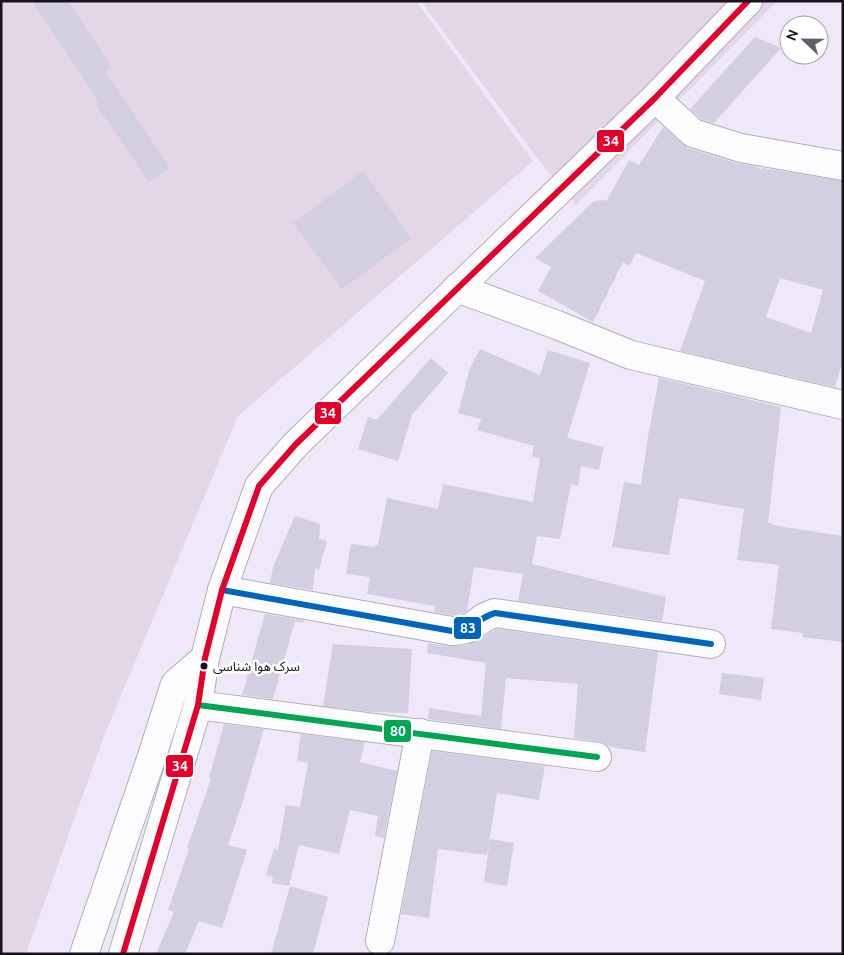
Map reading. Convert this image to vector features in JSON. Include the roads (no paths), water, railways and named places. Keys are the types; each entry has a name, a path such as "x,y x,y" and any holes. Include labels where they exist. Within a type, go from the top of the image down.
{"street":[{"path":"123,954 198,705 205,658 222,590 260,486 296,444 654,98 748,1"},
{"path":"654,98 693,133 741,148 843,166"},
{"path":"457,288 631,355 843,405"},
{"path":"222,590 452,631 464,631 473,627 484,616 495,613 711,644"},
{"path":"84,954 175,684 205,658"},
{"path":"198,705 596,757"},
{"path":"380,941 420,733"}],"place":[{"name":"سرک هوا شناسی","path":"204,666"}]}
